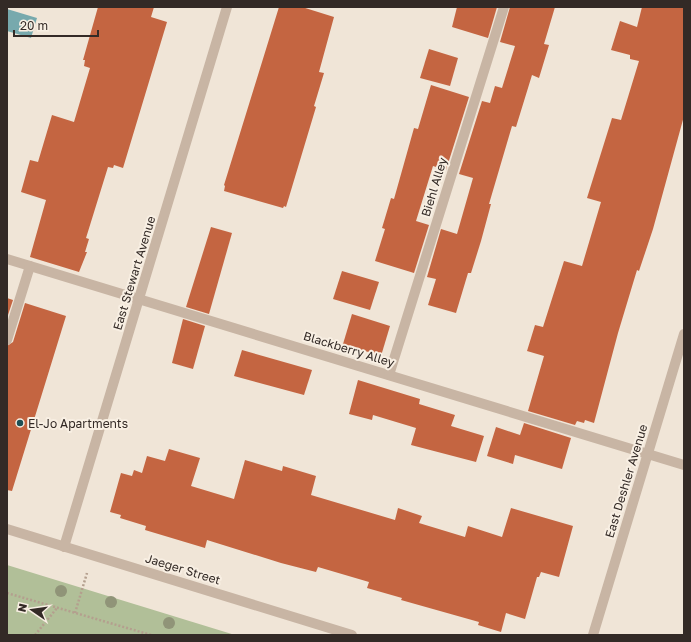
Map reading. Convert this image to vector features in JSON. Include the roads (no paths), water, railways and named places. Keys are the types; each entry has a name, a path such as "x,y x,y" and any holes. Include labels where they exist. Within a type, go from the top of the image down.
{"street":[{"name":"East Stewart Avenue","path":"64,547 140,300 227,7"},
{"name":"Biehl Alley","path":"389,375 504,7"},
{"name":"Blackberry Alley","path":"7,259 684,465"},
{"path":"7,340 30,266"},
{"name":"East Deshler Avenue","path":"593,635 684,334"},
{"name":"Jaeger Street","path":"7,529 352,635"}],"water":[{"path":"7,9 37,18 31,38 7,31"}],"place":[{"name":"El-Jo Apartments","path":"20,423"}]}
